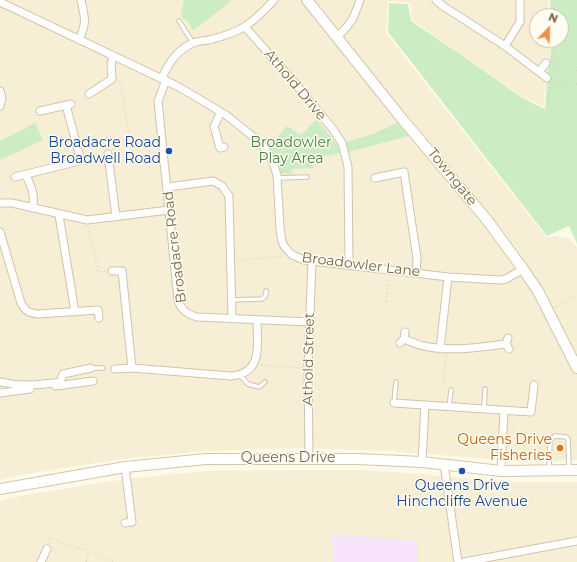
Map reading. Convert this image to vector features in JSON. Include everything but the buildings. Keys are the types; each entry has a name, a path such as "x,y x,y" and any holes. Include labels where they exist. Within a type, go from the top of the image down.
{"street":[{"path":"79,40 86,20 81,0"},
{"path":"192,43 224,36 245,27 274,0"},
{"name":"Towngate","path":"307,0 487,220 523,269 538,291 577,368"},
{"path":"337,37 355,17 360,0"},
{"path":"436,0 505,46 549,81"},
{"path":"505,46 520,22 520,0"},
{"name":"Broadowler Lane","path":"0,2 164,79 221,112 261,142 272,160 280,178 280,235 284,246 292,255 304,260 448,277 500,280 506,279 523,269"},
{"name":"Athold Drive","path":"245,27 294,82 332,128 342,143 348,167 349,265"},
{"name":"Broadacre Road","path":"192,43 176,54 168,64 158,100 168,187 178,300 180,306 189,315 197,317 310,322"},
{"path":"89,94 112,78 110,64 113,56"},
{"path":"539,72 546,63"},
{"path":"0,91 2,98 0,106"},
{"path":"15,178 79,161 80,158 68,104 40,111"},
{"path":"221,112 214,126 220,148 224,147"},
{"path":"108,154 116,217"},
{"path":"375,178 404,172 417,258 416,273"},
{"path":"26,175 33,191 34,202 32,208"},
{"path":"168,187 213,181 222,186 229,196 232,319"},
{"path":"0,203 12,203 86,220 169,210"},
{"path":"59,215 75,312"},
{"path":"0,232 24,309 30,313 38,314 98,310 99,318"},
{"name":"Athold Street","path":"309,458 308,368 312,261"},
{"path":"112,271 122,270 132,368"},
{"path":"440,349 448,277"},
{"path":"115,369 132,368 240,376 254,365 257,357 257,320"},
{"path":"403,338 422,346 440,349 457,349 508,344"},
{"path":"0,382 12,385 33,386 60,382 63,374 91,368"},
{"path":"0,393 93,381"},
{"path":"394,403 531,412 534,385"},
{"path":"422,462 425,405"},
{"path":"501,471 504,411"},
{"name":"Queens Drive","path":"0,489 125,467 206,459 358,458 422,462 501,471 573,470"},
{"path":"444,464 458,562"},
{"path":"125,467 132,522 125,523"},
{"path":"464,562 577,541"},
{"path":"41,562 46,549"}],"lane":[{"path":"179,21 192,43"},
{"path":"280,178 307,177"},
{"path":"231,300 261,299 264,298 266,291"},
{"path":"91,368 103,368"},
{"path":"240,376 248,384 259,387 265,382"},
{"path":"394,403 396,382"},
{"path":"484,389 484,409"},
{"path":"449,407 451,390"},
{"path":"549,471 550,440 555,436 566,437 568,439 573,470"}],"path":[{"path":"553,48 553,55 566,84"},
{"path":"567,48 577,71"},
{"path":"559,84 562,78"},
{"path":"108,154 115,143 126,140 129,135 123,102 125,101 119,80"},
{"path":"552,114 548,98 549,81 559,84 577,84"},
{"path":"344,150 365,146 378,133 413,130"},
{"path":"280,178 285,160 291,154"},
{"path":"86,220 98,272 112,271"},
{"path":"230,261 292,255"},
{"path":"386,305 388,269"},
{"path":"548,310 577,296"},
{"path":"440,349 446,354 444,377 445,386 451,390"},
{"path":"254,365 308,368"},
{"path":"46,549 50,538 67,545 89,550 113,562"},
{"path":"86,562 89,550"}],"shaded area":[{"path":"0,0 548,0 548,8 529,8 529,48 550,48 543,106 521,96 412,20 411,3 388,1 386,33 546,237 558,236 569,239 577,247 577,460 526,462 390,451 302,448 205,451 115,460 20,475 0,480"},
{"path":"358,470 421,474 500,482 577,482 577,562 0,562 0,501 25,495 126,479 206,471"},
{"path":"332,534 417,541 417,562 333,562"}],"green space":[{"path":"184,0 232,0 193,30 189,23 181,16"},
{"path":"550,0 577,0 577,244 569,226 547,236 388,32 389,3 408,4 411,21 521,97 545,109 551,48 569,48 569,8 550,8"},
{"name":"Broadowler Play Area","path":"317,119 338,146 340,153 313,159 314,168 292,169 291,174 279,173 275,158 268,147 287,126 301,135"},
{"path":"403,120 416,134 345,153 342,143 373,134"},
{"path":"35,123 43,140 0,160 0,141"}],"place":[{"name":"Broadacre Road Broadwell Road","path":"169,151"},
{"name":"Queens Drive Fisheries","path":"560,448"},
{"name":"Queens Drive Hinchcliffe Avenue","path":"462,471"}]}
